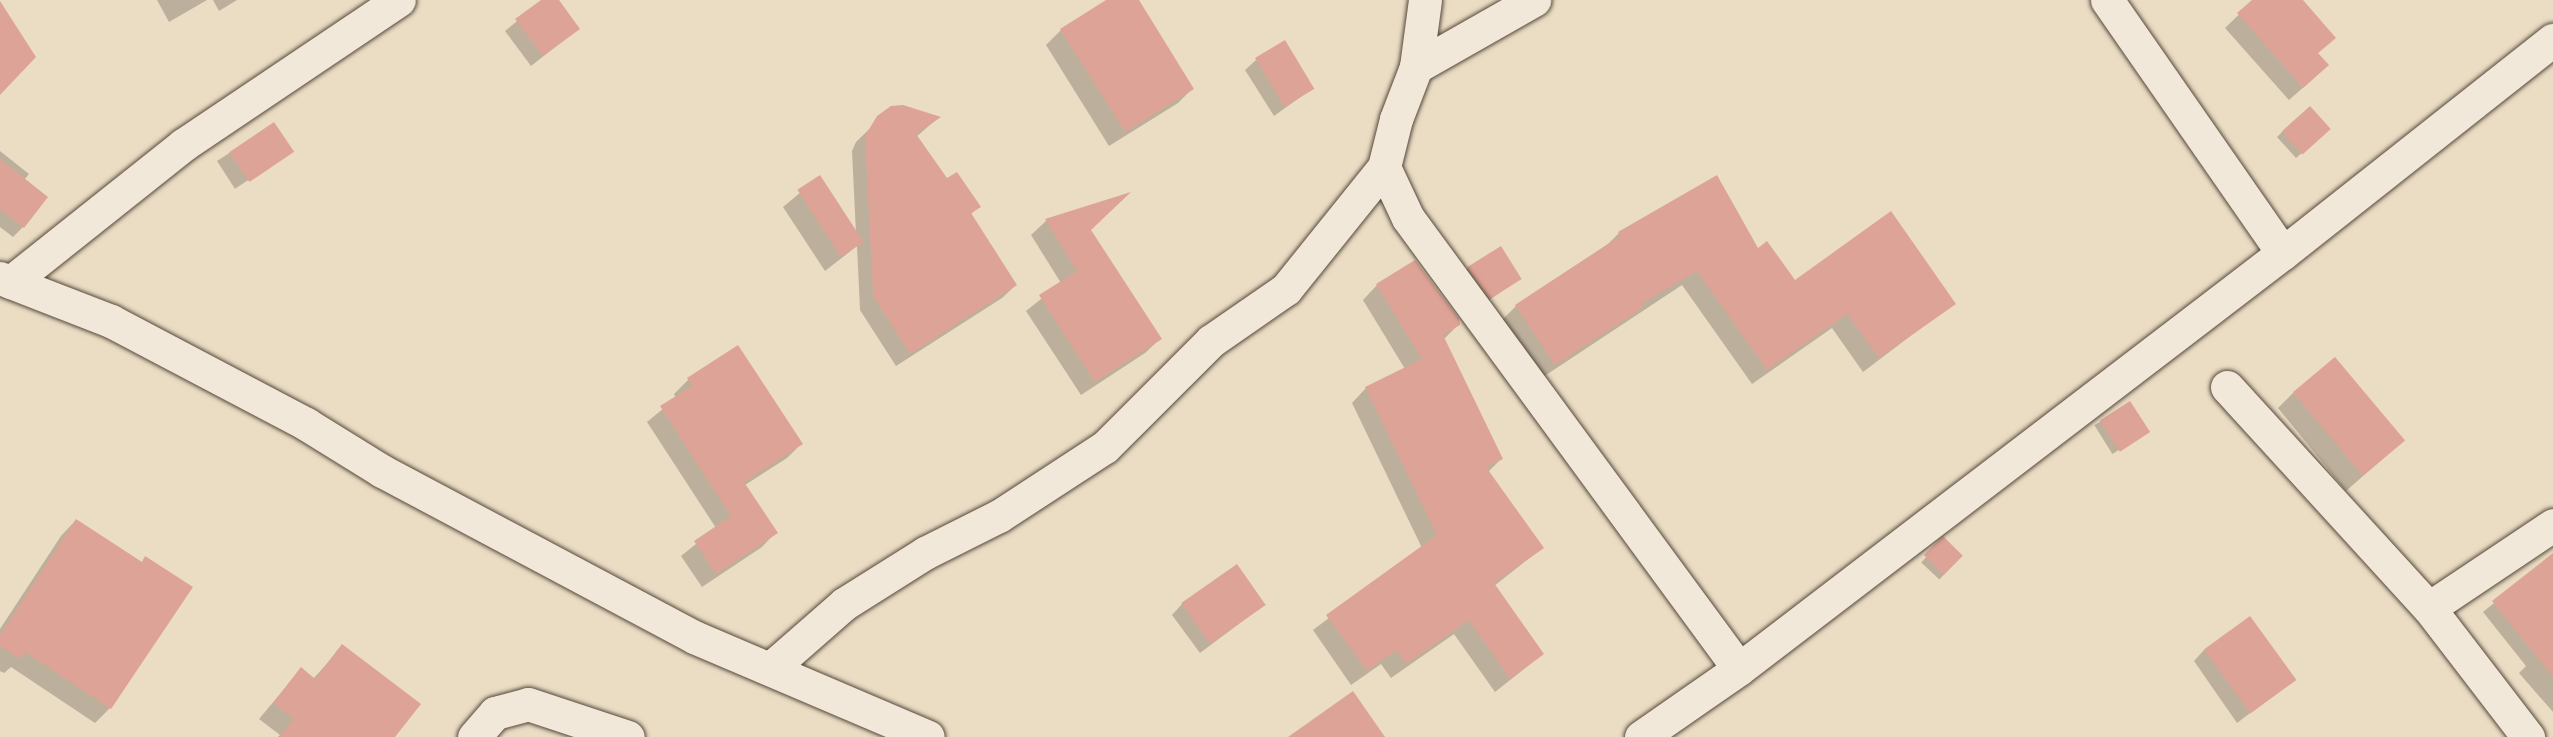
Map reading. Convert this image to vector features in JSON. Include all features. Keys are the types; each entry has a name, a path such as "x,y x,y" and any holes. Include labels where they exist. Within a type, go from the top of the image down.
{"street":[{"path":"5,280 183,145 399,0"},
{"path":"771,669 844,604 925,553 999,516 1105,447 1210,340 1286,289 1384,167 1396,119 1416,67 1425,0"},
{"path":"1416,67 1534,0"},
{"path":"2107,0 2283,253"},
{"path":"1641,737 1739,669 2283,253 2553,40"},
{"path":"1384,167 1408,218 1739,669"},
{"path":"5,280 111,321 306,424 382,471 694,636 928,737"},
{"path":"2227,387 2429,608 2528,737"},
{"path":"2429,608 2553,525"},
{"path":"474,737 495,713 528,704 628,737"}],"building":[{"path":"541,0 559,0 580,29 543,56 515,19"},
{"path":"1106,0 1139,0 1194,89 1125,132 1060,29"},
{"path":"2252,0 2303,0 2336,38 2318,53 2329,65 2303,88 2237,13"},
{"path":"0,1 36,57 0,95"},
{"path":"1285,40 1314,89 1284,107 1255,58"},
{"path":"903,105 941,117 916,134 947,178 957,172 981,207 971,213 1017,285 910,354 873,296 865,136 877,116 891,106"},
{"path":"2310,106 2331,129 2303,154 2282,131"},
{"path":"274,122 294,152 249,182 229,152"},
{"path":"0,159 48,197 24,228 0,209"},
{"path":"820,175 864,242 841,257 797,190"},
{"path":"1717,175 1758,248 1767,241 1795,280 1891,211 1956,304 1879,358 1847,314 1767,370 1697,271 1641,304 1643,308 1555,365 1515,305 1620,236 1618,232"},
{"path":"1131,192 1091,230 1162,339 1095,382 1039,295 1077,271 1045,219"},
{"path":"1501,246 1522,279 1488,300 1467,267"},
{"path":"1415,260 1459,319 1460,325 1443,335 1503,459 1486,467 1544,548 1494,583 1544,654 1510,679 1469,620 1406,664 1396,650 1367,671 1326,615 1437,535 1365,387 1422,359 1376,284"},
{"path":"738,345 803,444 744,482 778,533 716,574 694,541 731,516 660,406 692,386 687,378"},
{"path":"2335,357 2405,440 2363,476 2293,392"},
{"path":"2130,401 2150,432 2120,452 2100,421"},
{"path":"76,519 142,562 145,556 193,587 111,709 25,652 20,659 0,646 0,635"},
{"path":"1943,536 1963,556 1944,575 1924,555"},
{"path":"2553,553 2553,677 2492,601"},
{"path":"1237,564 1266,605 1210,644 1181,603"},
{"path":"2250,616 2296,680 2250,713 2204,650"},
{"path":"342,644 421,704 395,737 279,737 294,719 273,703 301,667 315,679"},
{"path":"1353,691 1385,737 1288,737"}]}
